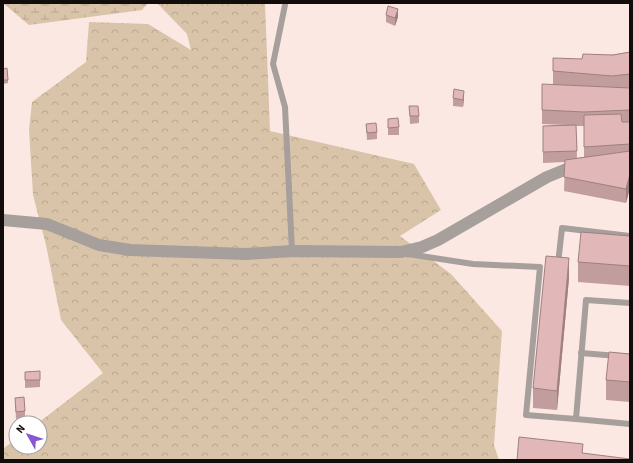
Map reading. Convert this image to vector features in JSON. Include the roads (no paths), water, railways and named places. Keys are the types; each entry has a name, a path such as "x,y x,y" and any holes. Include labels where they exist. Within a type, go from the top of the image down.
{"street":[{"path":"3,220 47,224 98,245 130,250 246,254 292,251 401,252 422,247 438,240 547,177 577,164 592,162"}],"lane":[{"path":"285,5 273,64 285,107 292,251"},
{"path":"401,252 473,264 558,268 562,228 630,236"},
{"path":"546,267 526,415 630,424"},
{"path":"576,419 586,300 630,303"},
{"path":"581,353 630,357"}]}
